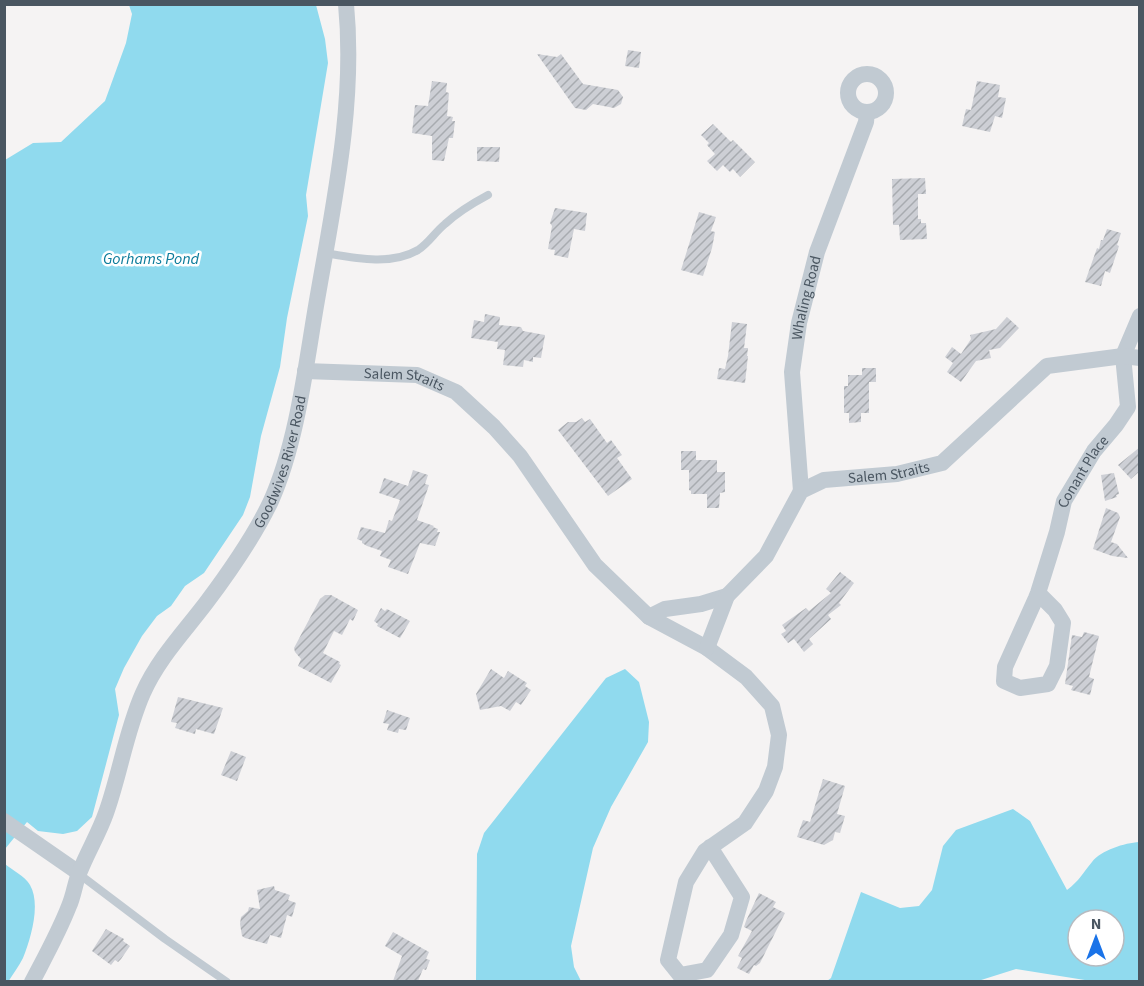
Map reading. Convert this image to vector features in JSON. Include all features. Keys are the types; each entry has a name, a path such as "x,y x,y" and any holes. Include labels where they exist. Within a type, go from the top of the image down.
{"street":[{"name":"Goodwives River Road","path":"32,981 70,905 78,873 105,817 134,717 144,692 160,663 206,603 250,539 271,500 281,474 305,371 346,110 349,38 346,4"},
{"name":"Whaling Road","path":"801,491 792,372 799,323 817,252 866,122 867,112"},
{"path":"1131,357 1140,316"},
{"name":"Salem Straits","path":"801,491 824,480 897,474 942,463 1047,366 1131,357"},
{"name":"Conant Place","path":"1038,593 1063,623 1057,666 1048,684 1020,688 1004,681 1005,666 1038,593 1064,501 1094,451 1116,426 1128,407 1131,357"},
{"name":"Salem Straits","path":"305,371 417,375 456,392 494,427 520,456 595,565 649,617 707,648 746,677 772,706 779,735 775,767 766,791 745,823 705,850 686,882 668,960 680,975 707,970 731,935 742,897 710,847"},
{"path":"707,648 727,596 766,556 801,491"},
{"path":"649,617 665,609 701,604 727,596"},
{"path":"4,820 78,873"}],"lane":[{"path":"325,253 376,259 406,255 425,245 443,225 458,213 488,195"},
{"path":"78,873 165,939 227,981"}],"water":[{"name":"Gorhams Pond","path":"129,5 316,5 325,39 328,63 306,195 308,216 287,318 280,367 261,436 250,497 243,515 204,573 185,586 171,606 157,616 142,636 124,668 115,689 119,715 92,817 77,831 63,834 38,831 27,822 5,849 5,160 33,143 61,142 105,101 126,43 132,14"},
{"path":"625,669 639,682 649,722 648,742 611,807 593,848 571,946 574,967 581,981 476,981 477,854 484,833 606,678"},
{"path":"1013,809 1030,821 1067,890 1101,854 1120,846 1139,842 1139,981 1091,981 1016,969 978,981 827,981 831,978 861,892 900,908 919,906 932,890 943,846 956,830"},
{"path":"5,864 28,882 35,902 34,921 26,950 8,982 4,981"}],"building":[{"path":"628,50 641,52 639,68 625,66"},
{"path":"537,54 557,57 561,54 583,84 618,90 623,97 621,104 614,108 593,104 586,110 575,108"},
{"path":"432,81 447,83 446,92 449,93 447,116 453,117 452,121 455,121 453,138 449,138 444,161 432,160 432,136 412,133 415,105 428,106"},
{"path":"977,81 1000,85 998,97 1006,98 1002,118 995,116 990,132 962,126 966,109 971,110"},
{"path":"713,124 755,162 740,177 733,169 730,172 723,165 717,171 707,161 715,154 701,135"},
{"path":"477,147 500,147 499,162 477,161"},
{"path":"925,178 926,194 918,194 918,219 921,219 921,223 926,223 927,239 900,240 899,225 893,225 892,179"},
{"path":"555,208 587,213 585,231 574,229 568,258 554,255 555,250 548,249 552,226 550,223"},
{"path":"699,212 716,217 711,231 715,232 712,248 703,276 681,270"},
{"path":"1107,229 1121,233 1110,273 1105,271 1101,286 1085,282 1097,248 1099,249"},
{"path":"485,314 500,317 499,325 521,327 523,331 545,335 541,358 533,357 533,362 524,360 523,367 503,365 505,350 497,349 498,342 471,338 474,320 484,322"},
{"path":"1007,317 1019,328 1000,348 989,350 991,358 976,361 961,382 947,372 953,363 945,357 952,347 961,354 971,339 970,335 996,329"},
{"path":"732,322 747,324 744,348 748,348 745,383 717,379 719,368 725,369"},
{"path":"862,368 876,368 876,382 869,382 869,413 861,413 861,422 849,423 849,413 844,413 844,386 848,386 848,375 862,375"},
{"path":"582,418 585,422 590,419 607,443 611,440 622,455 617,458 632,479 608,496 558,430 568,422 576,422"},
{"path":"1140,447 1140,471 1131,479 1118,465"},
{"path":"681,451 696,451 696,460 717,460 717,472 725,472 725,492 720,493 719,508 707,508 707,494 691,494 689,470 681,470"},
{"path":"413,470 428,475 425,484 429,485 417,520 434,526 438,529 437,532 440,532 435,546 420,543 408,574 388,567 391,560 380,556 382,551 367,546 357,539 361,527 385,533 400,500 379,493 384,478 408,486"},
{"path":"1114,473 1119,494 1105,501 1101,475"},
{"path":"1106,508 1118,513 1120,517 1111,542 1117,544 1128,558 1112,556 1093,549"},
{"path":"840,572 854,583 839,603 841,605 828,615 831,619 809,639 813,644 804,652 794,639 788,643 781,634 786,631 782,625 806,608 809,611 831,593 826,589"},
{"path":"325,595 331,595 358,610 353,621 350,619 342,635 334,631 323,653 340,662 341,665 331,683 298,666 301,659 294,648 320,599"},
{"path":"381,608 410,621 400,638 377,626 378,624 374,621"},
{"path":"1084,632 1099,636 1089,677 1094,679 1090,695 1071,690 1073,686 1065,684 1072,635 1082,637"},
{"path":"491,669 504,678 508,671 527,683 525,686 531,690 521,705 516,702 510,711 501,706 480,710 476,694"},
{"path":"178,697 223,708 214,734 196,729 195,734 175,728 177,723 171,722"},
{"path":"387,710 410,718 406,730 399,729 398,733 387,730 389,724 383,723"},
{"path":"231,751 246,757 237,781 221,775"},
{"path":"823,779 845,786 837,814 845,816 840,833 835,832 833,840 824,845 797,837 803,820 810,822"},
{"path":"274,886 275,890 290,895 288,900 296,903 292,917 287,915 281,938 270,935 267,944 245,938 242,936 241,917 249,907 260,909 257,890"},
{"path":"759,893 776,902 773,907 785,913 760,963 754,965 749,974 737,968 742,958 738,956 752,931 744,927"},
{"path":"106,929 124,939 123,941 130,946 118,962 115,960 111,965 92,951"},
{"path":"393,932 429,952 426,959 430,960 418,981 393,981 402,956 385,946"}]}
